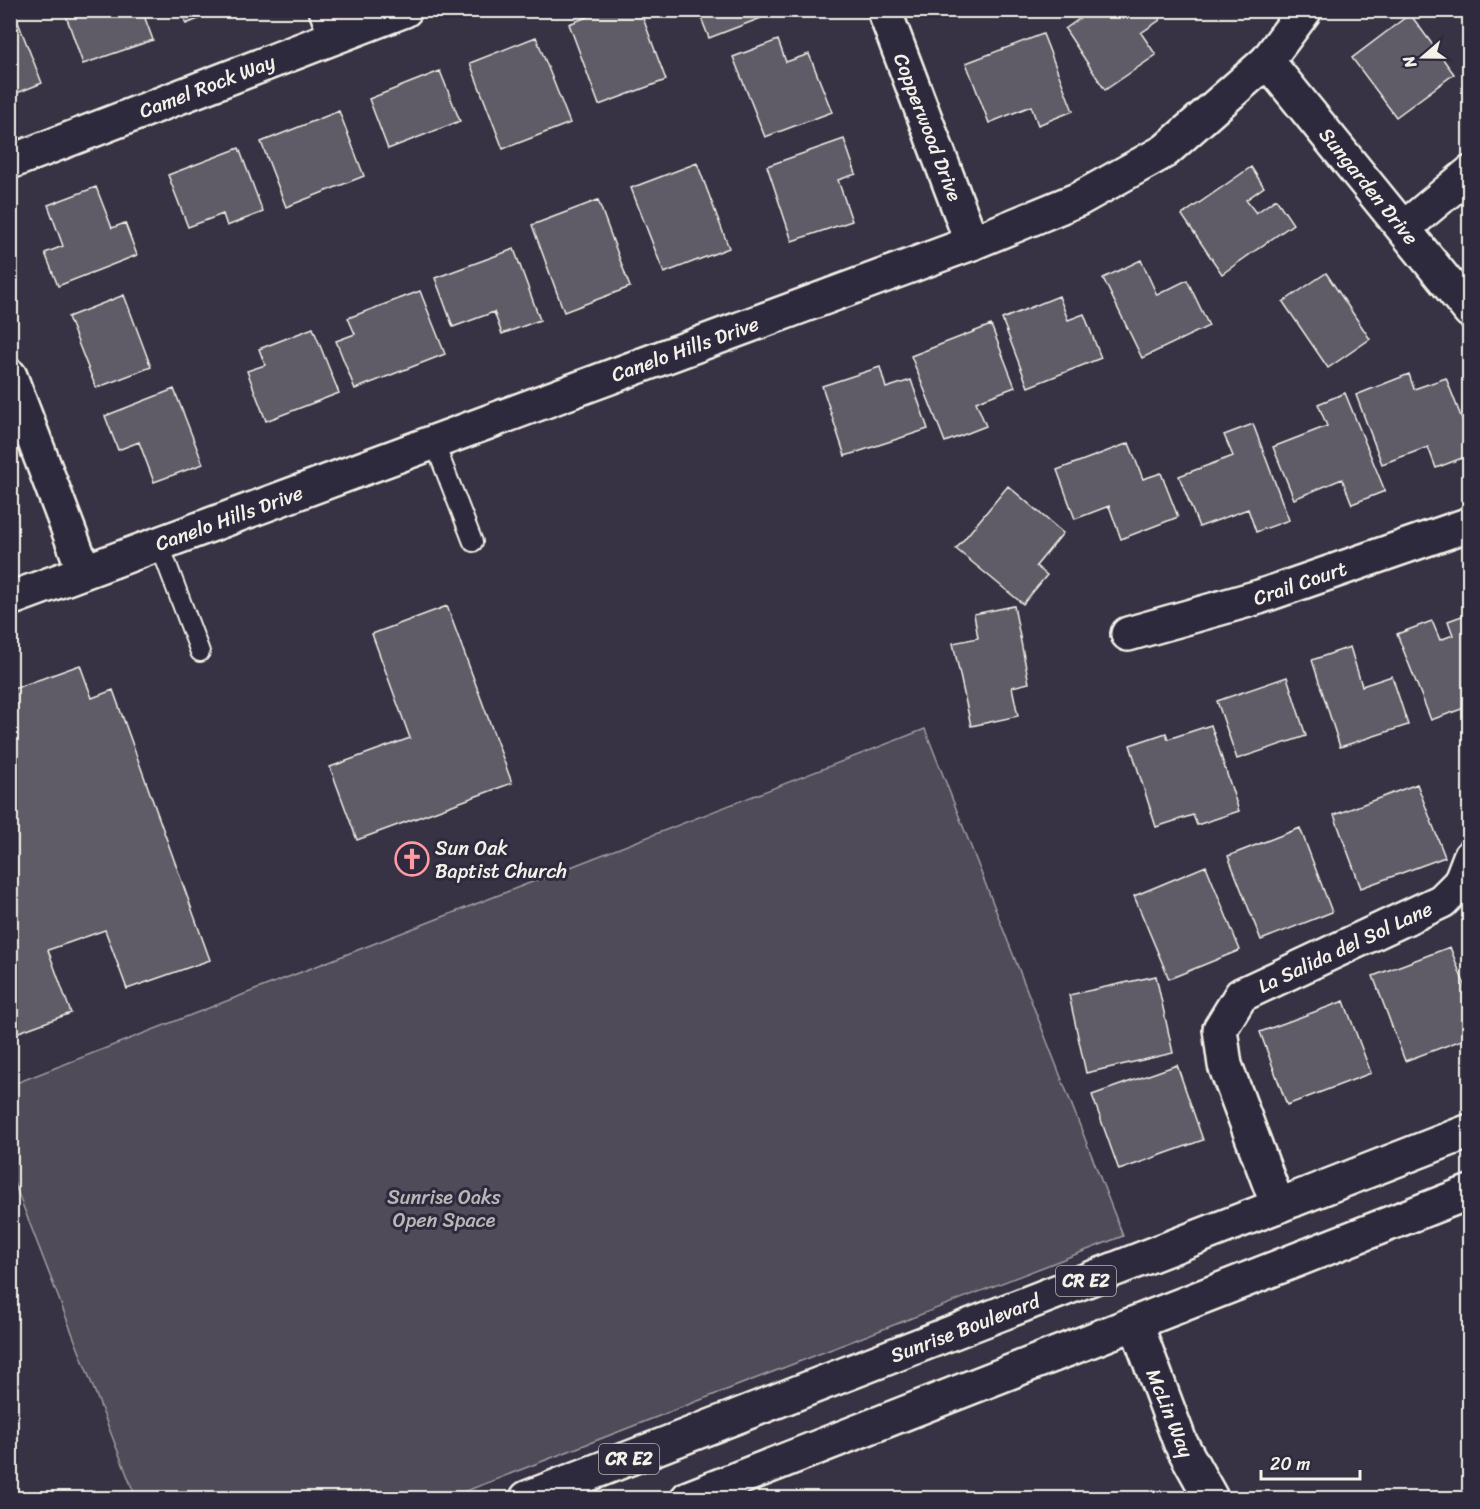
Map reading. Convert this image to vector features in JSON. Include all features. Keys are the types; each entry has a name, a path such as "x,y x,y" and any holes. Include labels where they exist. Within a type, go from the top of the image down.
{"street":[{"name":"Camel Rock Way","path":"10,162 331,23 405,10"},
{"name":"Copperwood Drive","path":"884,10 972,243"},
{"name":"Canelo Hills Drive","path":"10,598 972,243 1079,199 1165,151 1268,61 1305,10"},
{"name":"Sungarden Drive","path":"1268,61 1470,311"},
{"path":"1404,228 1470,173"},
{"path":"10,376 84,571"},
{"name":"Crail Court","path":"1128,634 1259,597 1470,524"},
{"name":"La Salida del Sol Lane","path":"1278,1206 1225,1065 1220,1029 1241,995 1442,901 1460,883 1470,857"},
{"name":"Sunrise Boulevard","path":"547,1495 1470,1131"},
{"path":"688,1498 1470,1192"},
{"name":"McLin Way","path":"1136,1324 1180,1442 1212,1498"}],"lane":[{"path":"434,442 472,542"},
{"path":"159,543 200,652"}],"green space":[{"name":"Sunrise Oaks Open Space","path":"925,729 1123,1236 448,1498 136,1498 11,1175 11,1085"}],"building":[{"path":"64,10 142,10 153,40 83,64"},
{"path":"181,10 215,10 216,12 186,24"},
{"path":"605,10 640,10 666,80 599,105 569,24"},
{"path":"698,10 758,10 761,18 709,38"},
{"path":"1092,10 1154,10 1160,20 1141,33 1156,55 1105,90 1065,29"},
{"path":"1410,14 1454,74 1396,117 1352,58"},
{"path":"16,17 42,83 10,96 10,19"},
{"path":"1043,34 1073,111 1038,125 1031,106 989,123 966,63"},
{"path":"536,37 570,123 503,149 470,63"},
{"path":"778,40 786,62 809,54 832,112 765,137 733,57"},
{"path":"440,71 460,121 388,149 369,99"},
{"path":"339,111 364,176 286,207 261,142"},
{"path":"844,139 856,174 838,180 852,221 792,241 767,166"},
{"path":"239,148 263,212 227,226 223,214 188,227 168,175"},
{"path":"697,163 729,248 664,273 631,188"},
{"path":"1251,167 1264,187 1246,200 1256,213 1276,199 1293,224 1222,274 1182,215"},
{"path":"96,187 112,228 125,223 137,255 58,286 45,253 63,246 48,205"},
{"path":"598,200 630,287 564,312 532,225"},
{"path":"514,249 540,320 502,334 494,312 453,327 435,278"},
{"path":"1141,260 1157,295 1187,280 1209,326 1142,358 1103,278"},
{"path":"1326,273 1370,339 1328,368 1283,302"},
{"path":"420,291 445,354 355,389 336,341 355,334 348,318"},
{"path":"124,295 151,367 96,388 68,317"},
{"path":"1059,296 1068,320 1084,314 1101,358 1028,387 1002,319"},
{"path":"991,325 1015,387 976,402 986,426 945,442 911,356"},
{"path":"313,328 339,393 266,421 247,371 265,365 259,349"},
{"path":"880,367 886,388 911,380 928,429 845,456 822,386"},
{"path":"1409,374 1414,389 1446,378 1470,440 1470,455 1436,468 1428,447 1382,464 1356,395"},
{"path":"174,389 203,464 154,482 139,442 118,450 105,416"},
{"path":"1345,393 1385,491 1352,504 1342,479 1294,499 1273,447 1327,426 1318,404"},
{"path":"1253,424 1289,520 1256,532 1248,509 1199,527 1179,476 1233,456 1224,435"},
{"path":"1129,443 1143,479 1161,473 1178,517 1121,539 1109,506 1075,519 1057,470"},
{"path":"1008,486 1063,533 1036,566 1047,575 1023,604 956,549"},
{"path":"447,606 512,783 357,840 330,767 410,738 372,634"},
{"path":"1014,606 1029,683 1012,687 1018,716 971,726 953,643 978,638 974,614"},
{"path":"1470,613 1470,706 1431,720 1397,634 1432,621 1440,640 1453,635 1448,621"},
{"path":"1350,647 1362,686 1392,676 1408,725 1340,747 1312,660"},
{"path":"80,665 92,698 113,690 210,960 127,989 105,930 48,950 71,1013 16,1033 10,1018 10,690"},
{"path":"1287,677 1306,736 1237,759 1217,701"},
{"path":"1211,725 1239,811 1197,825 1193,815 1156,827 1130,745 1166,733 1168,739"},
{"path":"1417,784 1445,857 1361,888 1334,815"},
{"path":"1300,828 1332,912 1261,940 1228,856"},
{"path":"1206,866 1240,950 1169,979 1134,896"},
{"path":"1470,939 1470,955 1464,941"},
{"path":"1450,947 1470,999 1470,1037 1405,1061 1373,976"},
{"path":"1156,976 1173,1053 1086,1073 1069,995"},
{"path":"1344,1001 1371,1073 1287,1105 1260,1032"},
{"path":"1177,1065 1203,1140 1119,1170 1092,1095"}],"place":[{"name":"Sun Oak Baptist Church","path":"412,859"}]}
